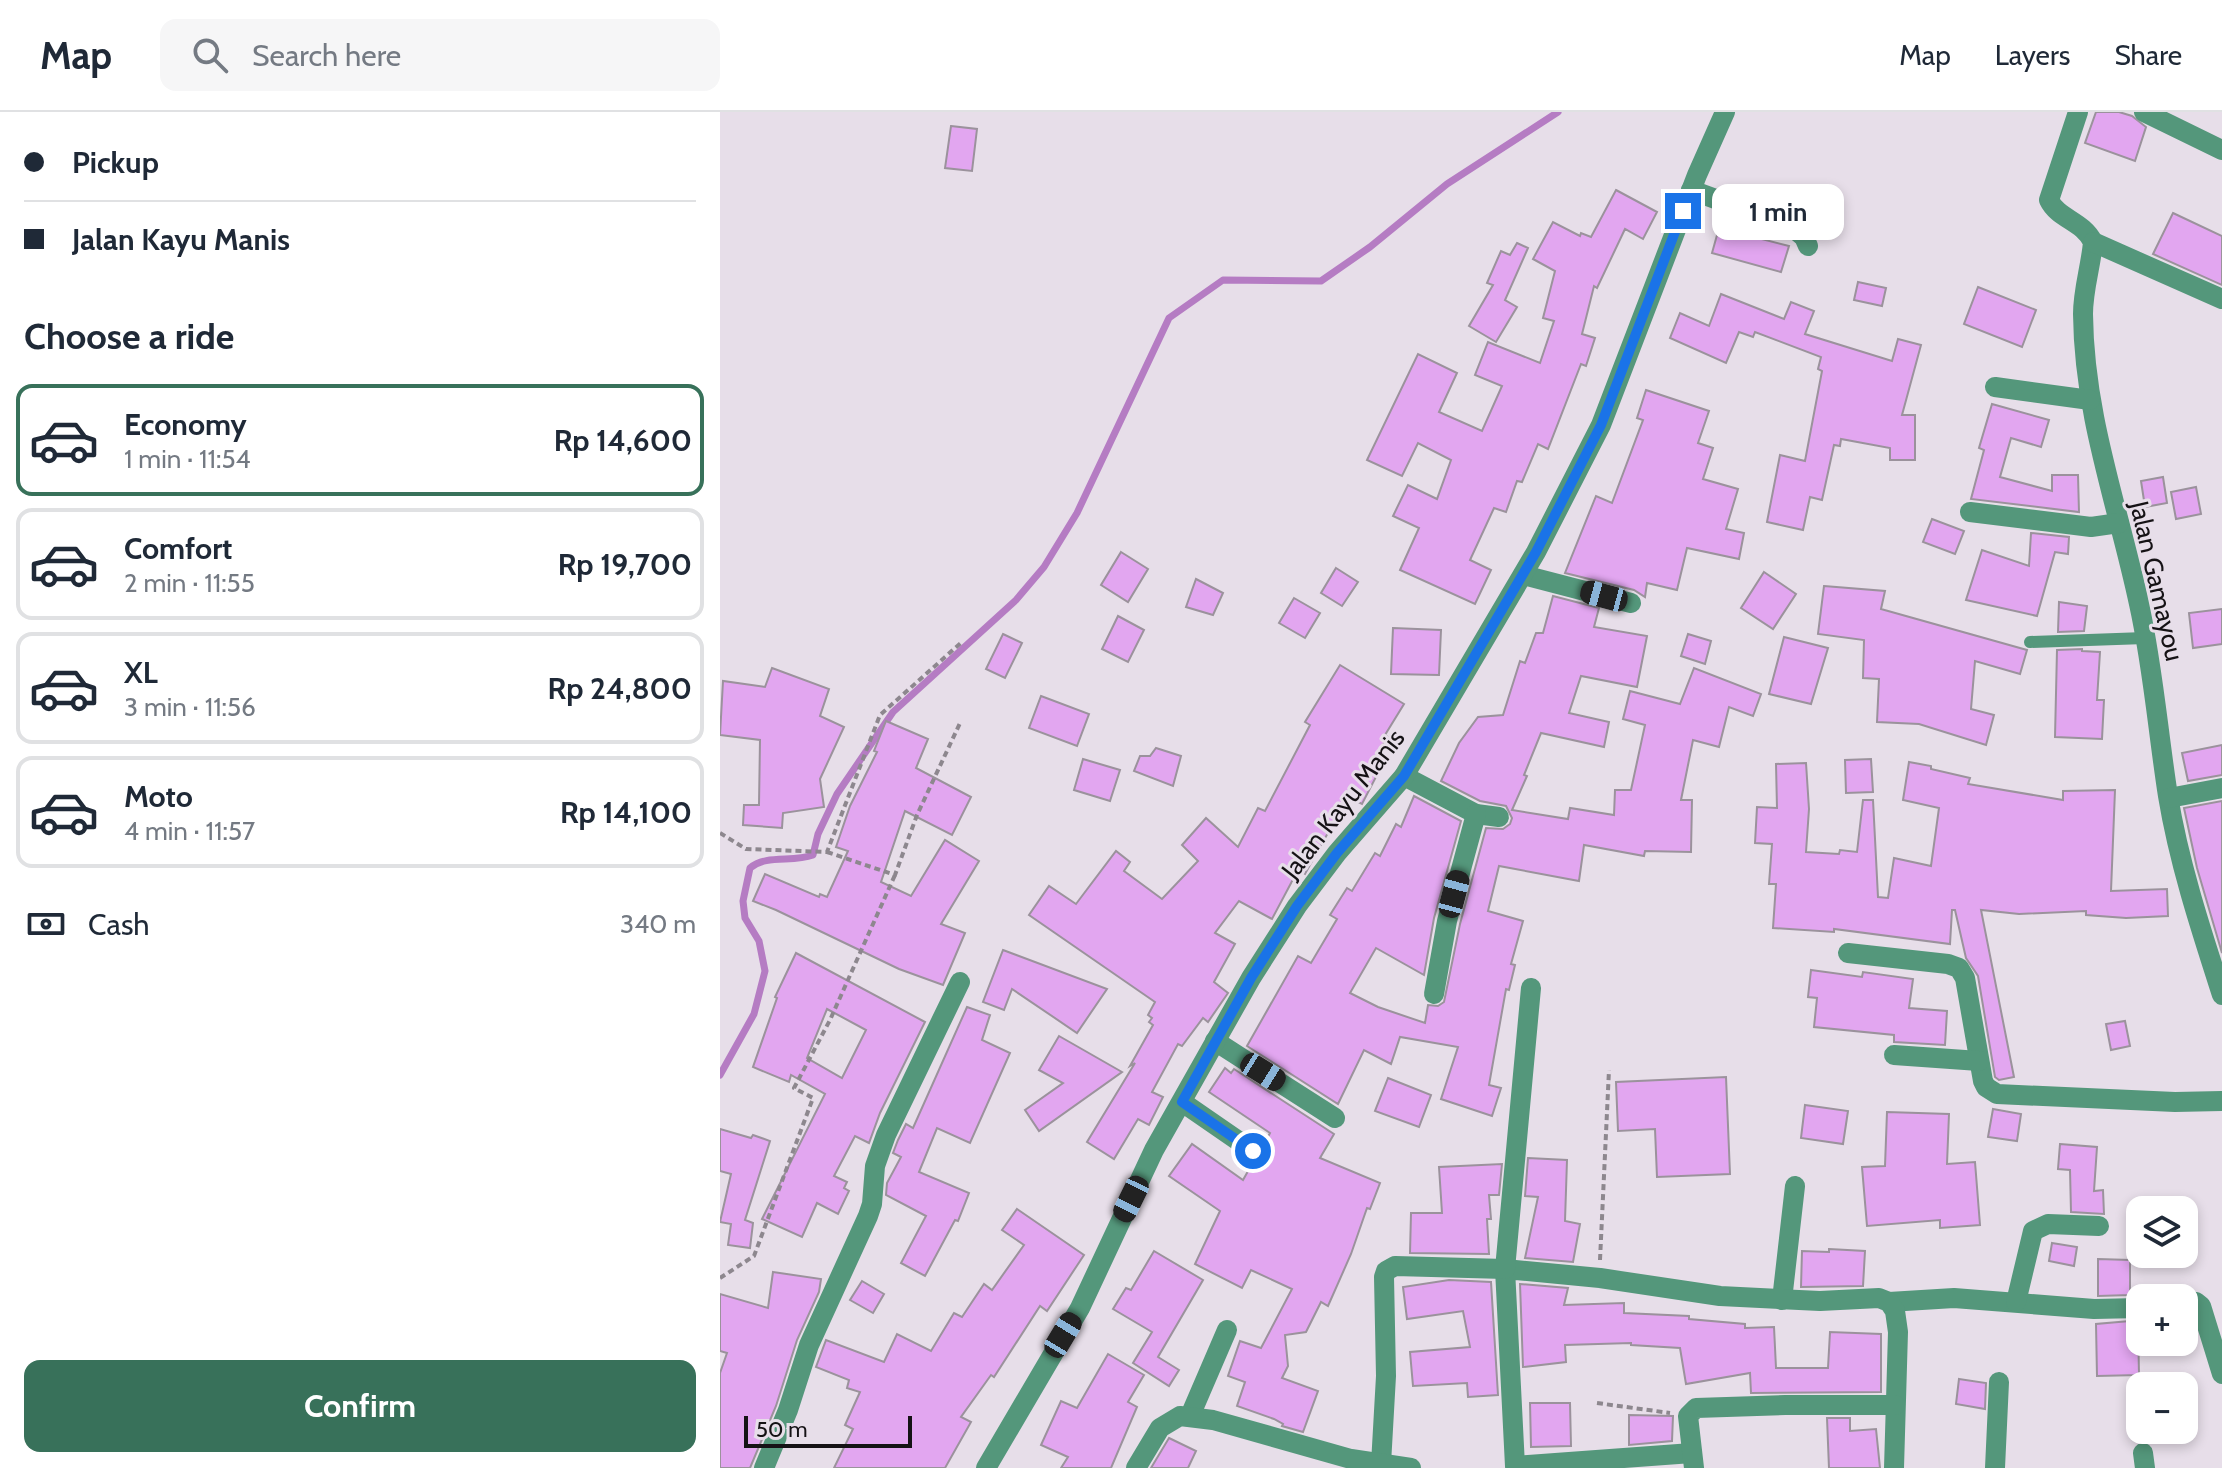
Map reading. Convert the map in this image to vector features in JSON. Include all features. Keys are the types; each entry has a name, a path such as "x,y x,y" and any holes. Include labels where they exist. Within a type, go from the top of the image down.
{"street":[{"name":"Jalan Kayu Manis","path":"986,1468 1080,1308 1154,1150 1251,978 1297,906 1337,853 1404,776 1523,575 1601,425 1691,190 1725,112"},
{"path":"2078,112 2067,151 2049,194 2054,210 2084,228 2093,242 2222,299"},
{"path":"2144,112 2222,150"},
{"path":"1691,190 1792,227 1804,237 1808,246"},
{"name":"Jalan Gamayou","path":"2093,242 2083,314 2090,400 2145,638 2169,798 2207,949 2222,995"},
{"path":"1995,387 2090,400"},
{"path":"1970,512 2091,527 2119,523"},
{"path":"1523,575 1631,603"},
{"path":"1404,776 1476,814 1499,817"},
{"path":"2169,798 2222,788"},
{"path":"1434,994 1447,921 1476,814"},
{"path":"1848,953 1948,964 1959,968 1965,978 1986,1087 1997,1094 2161,1102 2222,1101"},
{"path":"764,1468 788,1410 809,1345 868,1216 875,1166 886,1135 960,982"},
{"path":"1531,988 1505,1269 1508,1467 1693,1461 1688,1416 1700,1407 1895,1405"},
{"path":"1215,1041 1335,1118"},
{"path":"1894,1055 1979,1061"},
{"path":"1182,1102 1253,1151"},
{"path":"1782,1300 1795,1186"},
{"path":"2016,1302 2033,1231 2048,1224 2099,1226"},
{"path":"1381,1464 1386,1376 1384,1277 1386,1271 1395,1266 1505,1269 1600,1278 1720,1296 1782,1300 1841,1302 1879,1298 1889,1302 1954,1298 2094,1309 2126,1308"},
{"path":"1889,1302 1895,1311 1898,1332 1894,1468"},
{"path":"2198,1304 2222,1374"},
{"path":"1190,1416 1227,1330"},
{"path":"1995,1468 1999,1382"},
{"path":"1136,1468 1160,1428 1180,1416 1190,1416 1351,1459 1411,1468"}],"lane":[{"path":"2030,642 2145,638"}],"path":[{"path":"827,852 880,715 963,641"},
{"path":"720,1278 754,1256 813,1098 794,1088 830,1020 895,875 917,815 961,721"},
{"path":"720,833 746,849 827,852 895,875"},
{"path":"1600,1278 1609,1070"},
{"path":"1597,1403 1688,1416"}],"building":[{"path":"2096,112 2119,112 2132,116 2146,127 2135,161 2085,143"},
{"path":"951,126 977,129 972,171 945,168"},
{"path":"1616,190 1657,212 1643,239 1625,229 1597,288 1594,286 1582,334 1595,338 1586,366 1581,364 1548,449 1538,444 1522,482 1517,481 1506,512 1494,508 1470,560 1491,570 1475,604 1400,570 1419,528 1393,516 1408,485 1437,499 1451,460 1418,443 1402,476 1367,460 1418,354 1457,373 1439,412 1482,431 1502,386 1475,375 1488,342 1540,363 1554,321 1543,318 1555,271 1533,259 1553,222 1580,236 1581,233 1591,237"},
{"path":"2173,213 2222,236 2222,285 2153,254"},
{"path":"1719,228 1789,246 1781,272 1712,253"},
{"path":"1517,243 1528,248 1505,300 1517,307 1496,342 1469,326 1493,285 1487,283 1501,251 1510,255"},
{"path":"1858,282 1886,288 1882,306 1854,300"},
{"path":"1978,287 2036,310 2022,347 1964,324"},
{"path":"1721,294 1784,319 1791,302 1814,311 1805,334 1892,361 1898,339 1921,345 1902,415 1915,415 1915,460 1890,460 1890,448 1841,439 1840,446 1834,445 1822,500 1810,497 1803,530 1767,522 1780,455 1805,461 1822,371 1818,369 1821,357 1755,332 1753,337 1739,332 1726,363 1670,338 1680,313 1709,326"},
{"path":"1646,390 1709,411 1698,443 1713,448 1703,479 1738,489 1726,529 1744,533 1739,559 1687,548 1677,590 1647,583 1645,597 1634,590 1565,573 1596,496 1612,503 1643,420 1637,418"},
{"path":"1992,404 2049,420 2041,447 2011,438 2000,477 2052,491 2052,475 2078,475 2079,512 1971,499 1984,450 1979,448"},
{"path":"2163,477 2167,503 2145,507 2141,481"},
{"path":"2196,487 2201,514 2176,519 2171,492"},
{"path":"1932,519 1964,531 1955,554 1923,542"},
{"path":"2031,533 2069,537 2068,554 2055,552 2037,616 1966,600 1982,550 2029,566"},
{"path":"1121,552 1148,569 1128,602 1101,585"},
{"path":"1336,568 1358,582 1342,606 1321,593"},
{"path":"1764,572 1796,594 1773,629 1741,608"},
{"path":"1196,579 1223,593 1213,615 1186,607"},
{"path":"1824,586 1885,591 1881,609 2027,650 2020,674 1975,661 1971,709 1994,715 1986,745 1919,724 1877,722 1879,679 1863,678 1864,640 1818,634"},
{"path":"1553,596 1599,608 1594,627 1647,636 1637,687 1581,676 1569,713 1609,722 1604,747 1541,733 1512,810 1568,819 1570,808 1614,815 1615,790 1631,790 1645,725 1623,719 1630,691 1680,704 1694,668 1761,694 1753,716 1729,707 1719,747 1693,740 1681,800 1692,800 1691,852 1645,851 1644,856 1584,845 1579,881 1499,866 1488,911 1523,921 1511,964 1515,965 1509,990 1506,989 1489,1085 1501,1088 1492,1116 1441,1099 1458,1047 1400,1037 1391,1064 1364,1050 1338,1104 1247,1046 1298,956 1311,963 1337,919 1330,915 1347,888 1352,891 1375,853 1380,856 1396,824 1401,827 1414,796 1461,821 1434,918 1424,975 1376,948 1350,993 1378,1007 1425,1023 1428,1005 1438,1006 1444,1002 1460,924 1486,828 1503,829 1512,818 1506,806 1480,801 1441,781 1459,743 1478,717 1503,715 1520,661 1525,663 1536,633 1543,633"},
{"path":"1294,598 1320,613 1305,638 1279,623"},
{"path":"2059,602 2087,606 2084,631 2058,632"},
{"path":"2222,609 2222,644 2193,648 2189,613"},
{"path":"1118,616 1144,630 1128,662 1102,649"},
{"path":"1393,628 1441,630 1439,675 1391,674"},
{"path":"1003,634 1022,643 1005,678 986,669"},
{"path":"1688,634 1711,641 1705,664 1681,656"},
{"path":"1784,637 1828,648 1811,704 1769,694"},
{"path":"2057,650 2100,652 2097,700 2104,700 2102,739 2055,737"},
{"path":"1340,665 1404,704 1368,768 1378,773 1362,804 1348,797 1305,874 1298,870 1272,919 1239,901 1215,933 1235,944 1214,982 1228,993 1208,1022 1203,1018 1182,1046 1178,1044 1152,1092 1163,1097 1149,1125 1138,1119 1114,1159 1087,1142 1135,1063 1130,1066 1153,1025 1148,1015 1155,1002 1029,915 1049,886 1076,904 1116,851 1130,862 1124,871 1162,899 1198,861 1182,845 1206,818 1238,847 1258,808 1265,811 1310,725 1305,722"},
{"path":"772,668 829,689 820,716 844,727 820,779 824,807 783,813 782,828 743,825 744,805 759,805 760,740 720,735 723,681 765,687"},
{"path":"1041,696 1089,714 1077,746 1029,728"},
{"path":"886,721 928,739 916,768 971,797 952,835 905,811 881,882 911,896 945,840 979,861 941,924 965,933 943,985 899,969 753,901 765,874 819,897 820,894 827,897 848,851 836,847 850,806 877,752 874,751"},
{"path":"2222,745 2222,775 2188,781 2182,753"},
{"path":"1156,748 1181,756 1173,786 1134,771 1140,756 1150,756"},
{"path":"1083,759 1120,770 1110,801 1074,790"},
{"path":"1871,759 1873,792 1846,793 1845,760"},
{"path":"1909,762 1970,778 1968,784 2063,800 2063,791 2115,790 2111,891 2167,889 2168,916 2126,918 2086,915 2086,911 2019,914 1981,910 2014,1077 1999,1080 1995,1077 1978,976 1966,958 1955,910 1952,910 1950,944 1834,929 1834,932 1773,928 1776,884 1769,884 1772,844 1755,843 1757,807 1777,808 1776,764 1806,763 1809,809 1806,852 1857,852 1863,800 1873,800 1878,897 1888,898 1894,858 1931,866 1939,808 1903,800"},
{"path":"2222,801 2222,953 2197,868 2184,808"},
{"path":"1003,950 1107,989 1077,1033 1012,989 1004,1010 983,1002"},
{"path":"796,953 925,1022 880,1113 869,1143 855,1136 834,1176 847,1182 844,1188 849,1191 838,1214 817,1203 802,1237 762,1219 825,1094 791,1075 789,1082 753,1067 775,997","holes":["827,1009 866,1030 842,1078 807,1058"]},
{"path":"1811,970 1862,977 1863,972 1913,979 1909,1008 1947,1011 1945,1045 1894,1042 1894,1035 1814,1027 1817,998 1808,997"},
{"path":"967,1007 990,1015 982,1040 1010,1053 970,1143 937,1128 919,1172 969,1193 958,1221 955,1220 925,1276 901,1263 926,1216 886,1195 887,1183 901,1157 893,1153 898,1140 906,1124 913,1128"},
{"path":"2125,1021 2130,1046 2111,1050 2106,1024"},
{"path":"1059,1036 1122,1072 1039,1131 1025,1110 1063,1083 1039,1070"},
{"path":"1225,1068 1231,1073 1234,1069 1334,1134 1320,1158 1380,1183 1328,1306 1321,1302 1306,1332 1285,1335 1288,1366 1282,1378 1318,1391 1303,1432 1237,1406 1245,1382 1228,1376 1240,1341 1261,1348 1292,1289 1251,1270 1242,1288 1195,1264 1220,1211 1169,1176 1192,1144 1243,1180 1252,1164 1264,1158 1264,1144 1270,1133 1209,1092"},
{"path":"1726,1077 1730,1174 1657,1177 1655,1129 1618,1131 1616,1082"},
{"path":"1388,1078 1431,1095 1419,1127 1375,1111"},
{"path":"1805,1105 1848,1111 1843,1144 1801,1138"},
{"path":"1993,1109 2021,1114 2017,1141 1988,1137"},
{"path":"1887,1112 1949,1114 1947,1164 1975,1162 1980,1225 1940,1228 1940,1220 1867,1226 1862,1167 1885,1166"},
{"path":"720,1129 770,1141 745,1220 753,1223 750,1248 728,1245 731,1224 720,1222 731,1174 720,1171"},
{"path":"2060,1144 2097,1147 2094,1191 2103,1190 2104,1214 2071,1212 2070,1170 2058,1169"},
{"path":"1528,1158 1567,1160 1565,1221 1580,1224 1573,1262 1525,1258 1538,1197 1525,1196"},
{"path":"1502,1164 1499,1195 1489,1195 1489,1254 1410,1253 1411,1213 1442,1213 1439,1167"},
{"path":"1017,1209 1084,1255 1047,1311 1040,1306 994,1377 991,1375 961,1417 971,1422 945,1468 834,1468 853,1429 845,1425 860,1392 847,1388 849,1380 816,1367 826,1340 884,1362 897,1334 931,1351 954,1313 962,1317 984,1284 992,1290 1024,1245 1002,1230"},
{"path":"2052,1243 2077,1247 2074,1266 2049,1261"},
{"path":"1829,1249 1865,1251 1863,1286 1801,1287 1802,1251 1829,1252"},
{"path":"1154,1251 1203,1280 1158,1357 1179,1370 1169,1386 1133,1363 1152,1332 1113,1309 1126,1288 1131,1290"},
{"path":"2098,1259 2126,1260 2126,1268 2130,1268 2130,1284 2126,1284 2126,1295 2098,1296"},
{"path":"773,1272 821,1279 819,1292 797,1340 776,1406 750,1468 720,1468 720,1373 727,1353 720,1351 720,1294 768,1308"},
{"path":"1449,1280 1491,1282 1498,1395 1468,1397 1467,1383 1413,1386 1410,1352 1470,1347 1463,1311 1407,1319 1403,1287"},
{"path":"862,1281 884,1294 873,1313 850,1300"},
{"path":"1520,1284 1568,1288 1564,1305 1624,1303 1624,1313 1689,1316 1689,1319 1745,1324 1745,1328 1774,1327 1776,1368 1828,1368 1830,1332 1881,1334 1881,1392 1751,1393 1750,1373 1686,1384 1680,1348 1631,1343 1565,1345 1566,1362 1523,1367"},
{"path":"2126,1321 2126,1356 2139,1356 2139,1372 2097,1376 2096,1324"},
{"path":"1108,1354 1144,1375 1128,1402 1137,1407 1111,1468 1061,1468 1068,1457 1041,1445 1061,1401 1077,1408"},
{"path":"1959,1379 1986,1383 1985,1409 1956,1404"},
{"path":"1530,1403 1570,1403 1571,1446 1531,1447"},
{"path":"1629,1415 1673,1416 1672,1441 1629,1445"},
{"path":"1827,1418 1850,1418 1850,1431 1876,1429 1880,1468 1829,1468"},
{"path":"1169,1438 1196,1451 1188,1468 1151,1468"}],"waterway":[{"path":"720,1075 754,1014 765,971 759,941 745,918 743,901 750,868 764,861 813,855 818,834 837,794 893,712 1016,600 1044,567 1077,513 1169,318 1223,280 1321,281 1370,247 1447,184 1558,112"}],"route":[{"path":"1253,1151 1182,1102 1251,978 1297,906 1337,853 1404,776 1536,552 1601,425 1683,211"}]}
